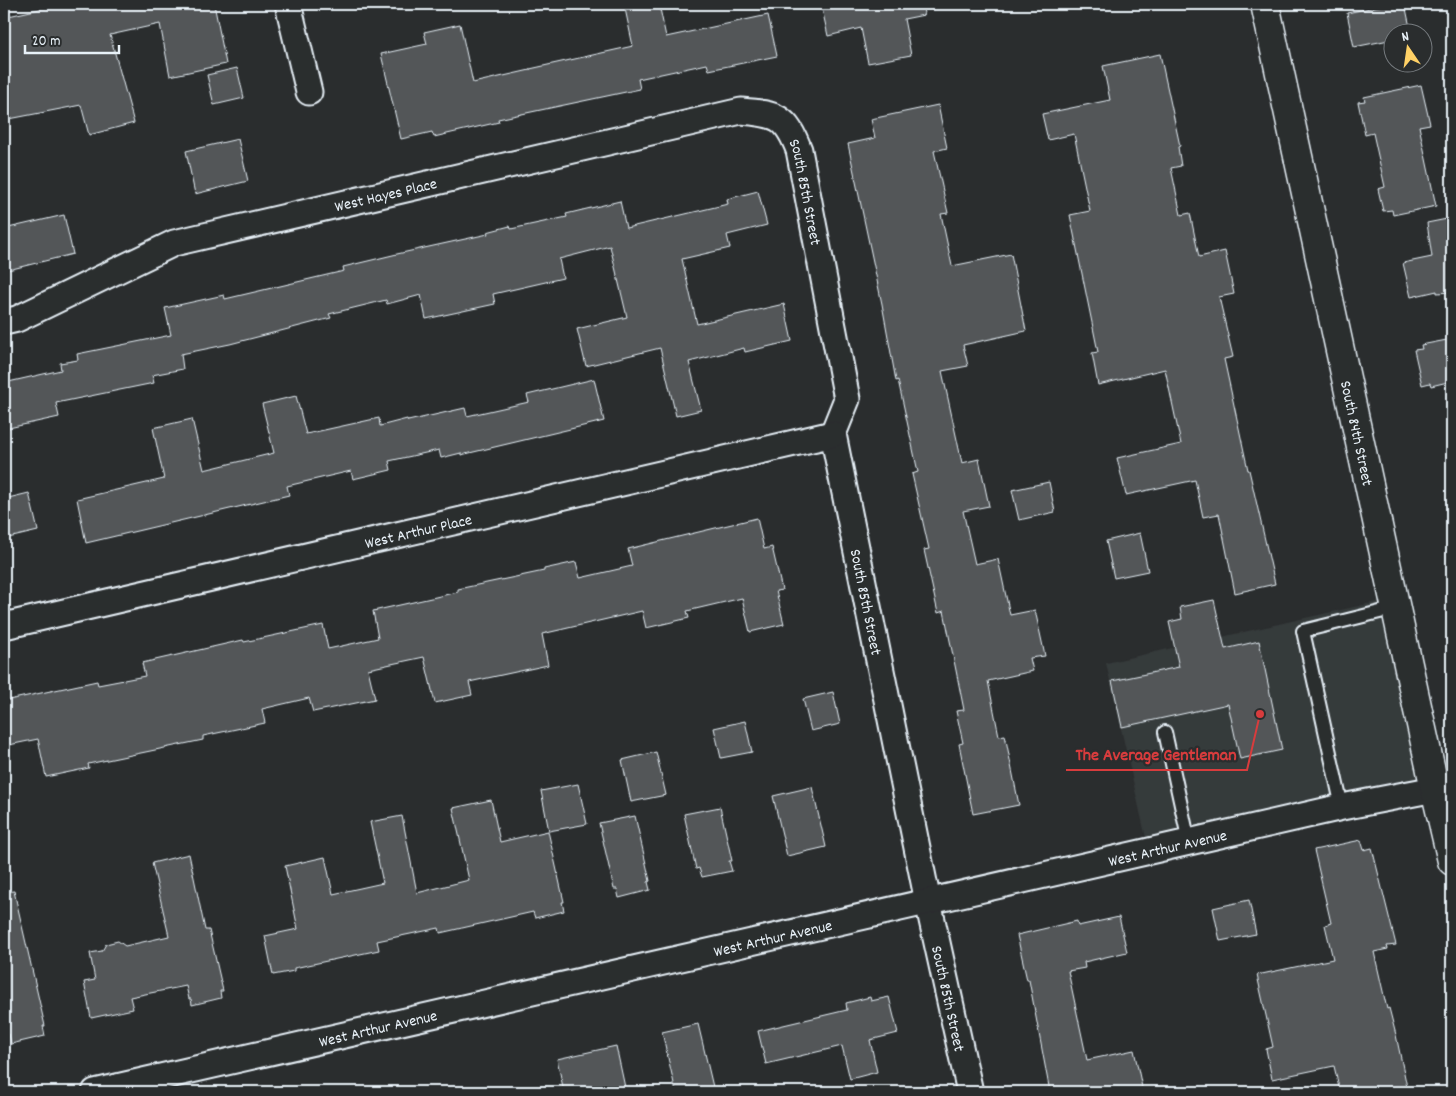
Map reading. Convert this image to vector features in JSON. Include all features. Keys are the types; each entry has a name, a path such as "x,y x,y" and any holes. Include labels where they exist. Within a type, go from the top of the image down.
{"street":[{"path":"288,4 309,92"},
{"name":"South 84th Street","path":"1265,4 1396,608 1444,788 1452,861"},
{"name":"West Hayes Place","path":"4,322 17,318 174,243 742,111 780,118"},
{"name":"South 85th Street","path":"780,118 792,133 798,150 847,399 833,434 928,902 970,1092"},
{"name":"West Arthur Place","path":"4,626 833,434"},
{"name":"West Arthur Avenue","path":"95,1092 1342,807 1444,788"}],"lane":[{"path":"1342,807 1303,631 1396,608"},
{"path":"1165,732 1189,842"}],"shaded area":[{"path":"1394,598 1435,789 1149,851 1106,663"}],"building":[{"path":"62,4 214,4 226,64 170,76 160,24 110,35 134,123 89,135 81,105 4,120 4,17"},
{"path":"624,4 659,4 666,37 768,15 777,56 709,70 707,64 638,79 640,89 498,119 499,122 434,137 432,132 401,139 381,54 427,44 424,32 460,24 473,83 633,46"},
{"path":"821,4 923,4 924,15 904,19 911,55 868,63 861,28 828,36"},
{"path":"1388,4 1405,4 1409,22 1384,22 1384,41 1354,47 1347,13"},
{"path":"1160,54 1180,146 1178,147 1181,166 1171,168 1181,215 1190,213 1199,257 1225,251 1234,294 1219,297 1233,357 1224,359 1275,584 1235,593 1219,514 1203,517 1195,480 1126,495 1117,458 1181,444 1165,369 1098,385 1092,353 1098,352 1070,215 1090,211 1074,134 1048,140 1042,114 1110,100 1103,66"},
{"path":"237,68 244,98 214,105 207,75"},
{"path":"1421,85 1430,124 1419,126 1436,206 1393,215 1392,210 1383,211 1378,189 1385,187 1373,133 1365,135 1358,102 1365,101 1364,97"},
{"path":"938,105 947,148 934,151 948,213 941,214 952,266 1011,254 1026,331 963,345 968,366 942,371 962,463 979,459 989,506 963,511 975,564 998,559 1010,615 1035,610 1045,656 1030,658 1033,671 988,681 999,736 1005,735 1019,805 973,814 959,744 963,743 956,711 964,710 944,611 938,613 924,550 929,549 912,474 918,472 898,380 896,381 882,304 848,144 875,138 871,119"},
{"path":"238,139 248,181 195,194 186,151"},
{"path":"758,191 767,225 727,235 730,248 682,259 697,324 784,304 792,341 745,352 744,348 689,362 701,410 676,416 660,348 586,366 577,329 627,317 610,246 559,259 563,278 493,294 495,304 426,319 421,295 387,304 386,300 329,314 331,318 230,344 181,354 183,369 152,375 154,383 56,403 59,417 4,429 4,383 61,370 60,363 78,360 77,354 171,335 165,308 224,295 225,299 344,271 343,267 488,234 487,232 510,226 511,229 567,217 566,214 620,201 626,228 728,204 727,199"},
{"path":"64,215 73,254 4,271 4,229"},
{"path":"1452,218 1452,292 1437,293 1437,291 1411,297 1403,263 1432,257 1427,223"},
{"path":"1452,339 1452,381 1431,386 1430,383 1422,385 1414,350 1422,349 1421,345"},
{"path":"594,379 604,421 461,455 461,453 441,458 439,450 389,461 391,470 353,479 351,471 287,486 289,495 86,543 77,499 164,479 153,428 192,419 204,470 274,453 262,404 296,396 306,434 379,418 380,426 465,408 467,416 529,402 527,395"},
{"path":"1049,482 1055,512 1019,520 1012,490"},
{"path":"29,493 38,531 4,539 4,499"},
{"path":"757,518 764,549 772,547 782,590 776,591 784,624 750,632 742,598 687,611 689,618 646,628 642,611 542,634 548,665 469,682 472,695 435,703 424,657 368,669 375,699 313,712 309,698 262,709 265,723 203,736 203,740 88,764 89,768 46,777 38,739 4,746 4,701 97,681 98,685 145,676 142,663 243,640 244,642 323,625 328,649 378,638 373,611 576,562 580,578 632,566 628,549"},
{"path":"1140,533 1148,571 1114,578 1106,541"},
{"path":"1214,600 1225,649 1259,641 1282,750 1240,759 1228,704 1122,727 1112,681 1179,667 1169,622 1182,619 1180,607"},
{"path":"833,692 840,724 811,731 803,699"},
{"path":"745,721 752,752 721,758 714,728"},
{"path":"656,752 666,795 631,802 622,760"},
{"path":"578,784 587,824 549,831 541,791"},
{"path":"812,787 826,847 787,856 773,796"},
{"path":"491,800 500,842 548,831 564,902 562,902 564,911 535,918 533,912 440,933 439,928 377,941 379,950 294,968 294,971 273,975 265,936 298,929 285,866 325,857 333,894 383,883 370,822 402,816 417,893 469,880 453,808"},
{"path":"720,807 732,861 729,861 732,871 702,877 699,868 696,869 684,814"},
{"path":"635,816 650,881 648,882 650,890 619,898 617,889 614,889 599,823"},
{"path":"1361,840 1364,850 1372,848 1396,945 1387,946 1388,949 1374,952 1387,1009 1389,1008 1396,1035 1408,1092 1340,1092 1334,1066 1272,1079 1266,1049 1273,1047 1257,975 1333,959 1325,925 1331,923 1314,850"},
{"path":"189,854 205,930 209,930 223,991 220,991 221,998 192,1005 186,986 130,997 133,1009 91,1018 84,982 95,980 90,953 102,951 106,944 118,941 125,946 169,936 152,863"},
{"path":"14,891 45,1026 43,1026 45,1036 11,1044 4,1021 4,892"},
{"path":"1249,900 1256,934 1220,941 1213,908"},
{"path":"1119,917 1127,952 1084,962 1085,968 1068,971 1087,1060 1134,1050 1143,1092 1050,1092 1029,980 1027,980 1017,935 1077,921 1078,926"},
{"path":"870,997 871,1001 889,997 898,1033 870,1040 877,1072 850,1079 842,1046 766,1064 758,1031 847,1010 846,1003"},
{"path":"698,1024 713,1087 689,1092 676,1092 662,1032"},
{"path":"616,1046 626,1092 564,1092 557,1059"}],"place":[{"name":"The Average Gentleman","path":"1260,714"}]}
